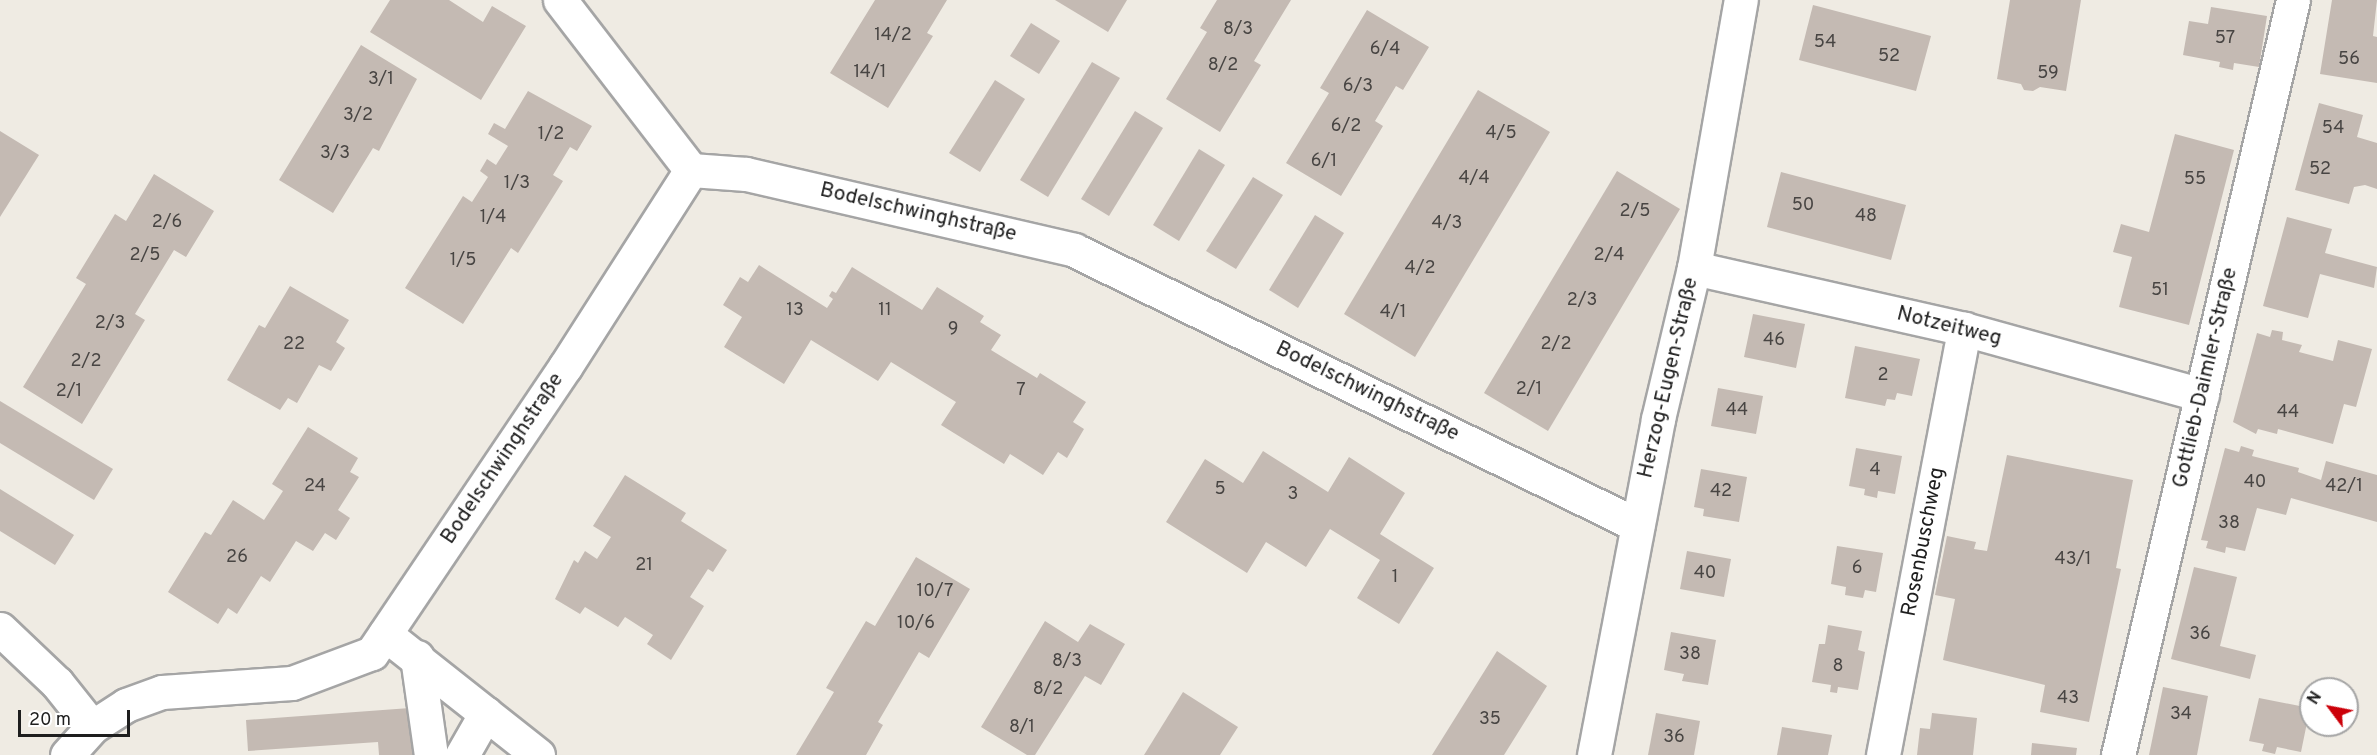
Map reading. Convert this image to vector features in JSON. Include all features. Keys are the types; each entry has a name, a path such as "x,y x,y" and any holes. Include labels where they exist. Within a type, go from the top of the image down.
{"street":[{"path":"560,0 691,170"},
{"name":"Herzog-Eugen-Straße","path":"1594,755 1637,525 1694,268 1742,0"},
{"name":"Gottlieb-Daimler-Straße","path":"2118,755 2293,0"},
{"name":"Bodelschwinghstraße","path":"67,755 92,727 126,705 162,692 292,683 319,675 372,653 565,367 691,170 746,174 1074,250 1637,525"},
{"name":"Notzeitweg","path":"1694,268 1964,329 2202,395"},
{"name":"Rosenbuschweg","path":"1883,755 1964,329"},
{"path":"0,629 63,689 92,727"},
{"path":"385,634 417,657 538,755"},
{"path":"417,657 431,755"},
{"path":"462,755 486,713"}],"building":[{"path":"390,0 449,0 483,22 492,6 526,26 481,100 370,32"},
{"path":"875,0 947,0 927,33 933,36 888,108 830,73"},
{"path":"1055,0 1127,0 1108,32"},
{"path":"1217,0 1291,0 1254,61 1261,65 1220,132 1166,99 1207,32 1200,28"},
{"path":"2010,0 2081,0 2066,91 2040,87 2033,91 2024,90 2021,84 1997,79"},
{"path":"2332,0 2377,0 2373,36 2377,37 2377,83 2320,74"},
{"path":"1813,5 1931,36 1916,91 1799,60"},
{"path":"2211,7 2267,16 2259,67 2234,63 2233,70 2219,67 2220,62 2183,55 2189,21 2208,24"},
{"path":"1367,10 1429,47 1403,90 1396,86 1375,121 1383,126 1341,196 1286,163 1329,93 1320,88"},
{"path":"1031,23 1060,41 1039,74 1010,56"},
{"path":"361,45 417,79 379,151 373,148 333,213 279,180"},
{"path":"1092,62 1120,78 1048,197 1020,180"},
{"path":"995,80 1025,99 980,172 949,153"},
{"path":"1478,90 1550,132 1415,357 1344,314"},
{"path":"528,91 592,126 577,151 570,147 553,175 563,181 518,253 511,248 463,324 405,288 463,196 472,202 488,177 480,171 487,159 496,165 508,146 488,134 494,123 505,129"},
{"path":"2319,103 2363,115 2357,137 2377,143 2377,189 2365,185 2354,187 2349,204 2295,190"},
{"path":"1135,111 1163,128 1109,216 1081,199"},
{"path":"0,131 39,155 0,217"},
{"path":"2175,134 2234,150 2189,325 2119,307 2132,257 2113,252 2121,224 2149,232"},
{"path":"1199,149 1225,165 1179,241 1153,225"},
{"path":"1617,171 1680,209 1548,431 1484,393"},
{"path":"1781,172 1906,205 1891,260 1767,227"},
{"path":"154,174 214,211 186,257 174,250 135,314 145,320 82,424 23,387 86,284 76,278 115,214 126,221"},
{"path":"1253,177 1283,195 1236,269 1206,251"},
{"path":"1315,215 1344,233 1298,308 1269,290"},
{"path":"2287,217 2332,229 2325,253 2377,267 2374,288 2320,274 2308,318 2263,306"},
{"path":"759,265 827,308 833,299 829,296 832,291 836,293 852,267 922,310 937,287 984,316 980,322 1001,335 991,350 1037,378 1040,373 1086,402 1073,422 1084,429 1067,458 1058,452 1043,475 1010,454 1004,464 941,425 956,402 891,362 878,381 811,340 784,384 724,347 742,317 723,305 740,277 748,282"},
{"path":"290,286 349,320 336,342 345,348 331,371 319,365 297,403 288,398 280,410 227,380 259,325 265,328"},
{"path":"1753,314 1805,324 1796,368 1744,357"},
{"path":"2272,330 2283,332 2282,340 2302,345 2299,352 2333,361 2338,340 2372,349 2356,407 2344,404 2333,444 2278,429 2277,434 2258,429 2256,434 2233,422 2257,333 2270,337"},
{"path":"1855,346 1920,359 1912,396 1897,393 1895,400 1887,399 1885,406 1845,398"},
{"path":"1718,388 1763,396 1756,434 1711,426"},
{"path":"0,401 113,469 94,500 0,443"},
{"path":"308,427 358,458 350,472 359,477 338,510 350,518 336,540 325,533 313,551 296,541 270,582 261,576 237,614 228,608 218,624 168,592 205,532 211,535 233,500 264,520 283,491 272,484"},
{"path":"2241,446 2254,450 2252,456 2299,468 2298,472 2321,480 2326,461 2377,475 2377,522 2291,498 2286,515 2257,508 2245,551 2226,547 2225,553 2206,548 2208,541 2201,540 2225,448 2239,452"},
{"path":"1856,448 1902,456 1895,494 1878,491 1877,498 1864,495 1865,489 1849,486"},
{"path":"1263,451 1328,492 1349,457 1405,493 1380,534 1434,568 1399,624 1357,598 1380,560 1330,529 1306,567 1266,542 1247,573 1166,522 1205,459 1243,483"},
{"path":"2007,455 2133,480 2116,568 2121,569 2089,722 2040,712 2045,685 1943,660 1955,599 1935,595 1947,536 1976,542 1974,549 1987,551"},
{"path":"1701,469 1747,477 1739,522 1703,516 1704,509 1694,507"},
{"path":"625,475 686,513 681,521 727,550 713,572 708,569 690,597 704,606 671,660 647,644 653,635 625,617 618,627 585,607 580,614 555,599 574,560 578,563 585,551 597,559 611,537 593,526"},
{"path":"0,489 74,535 55,565 0,531"},
{"path":"1837,546 1883,553 1876,592 1865,590 1863,598 1845,595 1846,587 1831,584"},
{"path":"1687,551 1731,559 1724,597 1680,589"},
{"path":"916,557 970,589 929,658 919,652 878,722 883,725 866,755 796,755 834,692 826,688 866,621 875,626"},
{"path":"2194,567 2237,577 2220,646 2256,655 2250,679 2171,659"},
{"path":"1045,621 1078,642 1090,624 1125,644 1101,685 1085,676 1035,755 1027,755 981,727"},
{"path":"1828,625 1862,631 1858,650 1865,652 1858,690 1838,687 1837,693 1830,692 1831,685 1812,682 1819,644 1825,644"},
{"path":"1671,632 1716,640 1708,685 1682,681 1684,674 1664,670"},
{"path":"1497,651 1547,686 1504,755 1432,755"},
{"path":"2163,687 2208,696 2197,755 2149,755"},
{"path":"1183,692 1238,727 1220,755 1144,755"},
{"path":"2259,698 2299,706 2299,737 2304,737 2301,752 2277,747 2275,754 2262,751 2264,744 2249,741"},
{"path":"410,708 413,755 379,755 378,742 248,751 246,720"},
{"path":"1656,713 1700,721 1694,755 1648,755"},
{"path":"1932,713 1977,718 1973,755 1917,755 1920,728 1930,729"},
{"path":"1782,727 1832,735 1828,755 1777,755"},
{"path":"2032,743 2077,748 2076,755 2031,755"}]}
